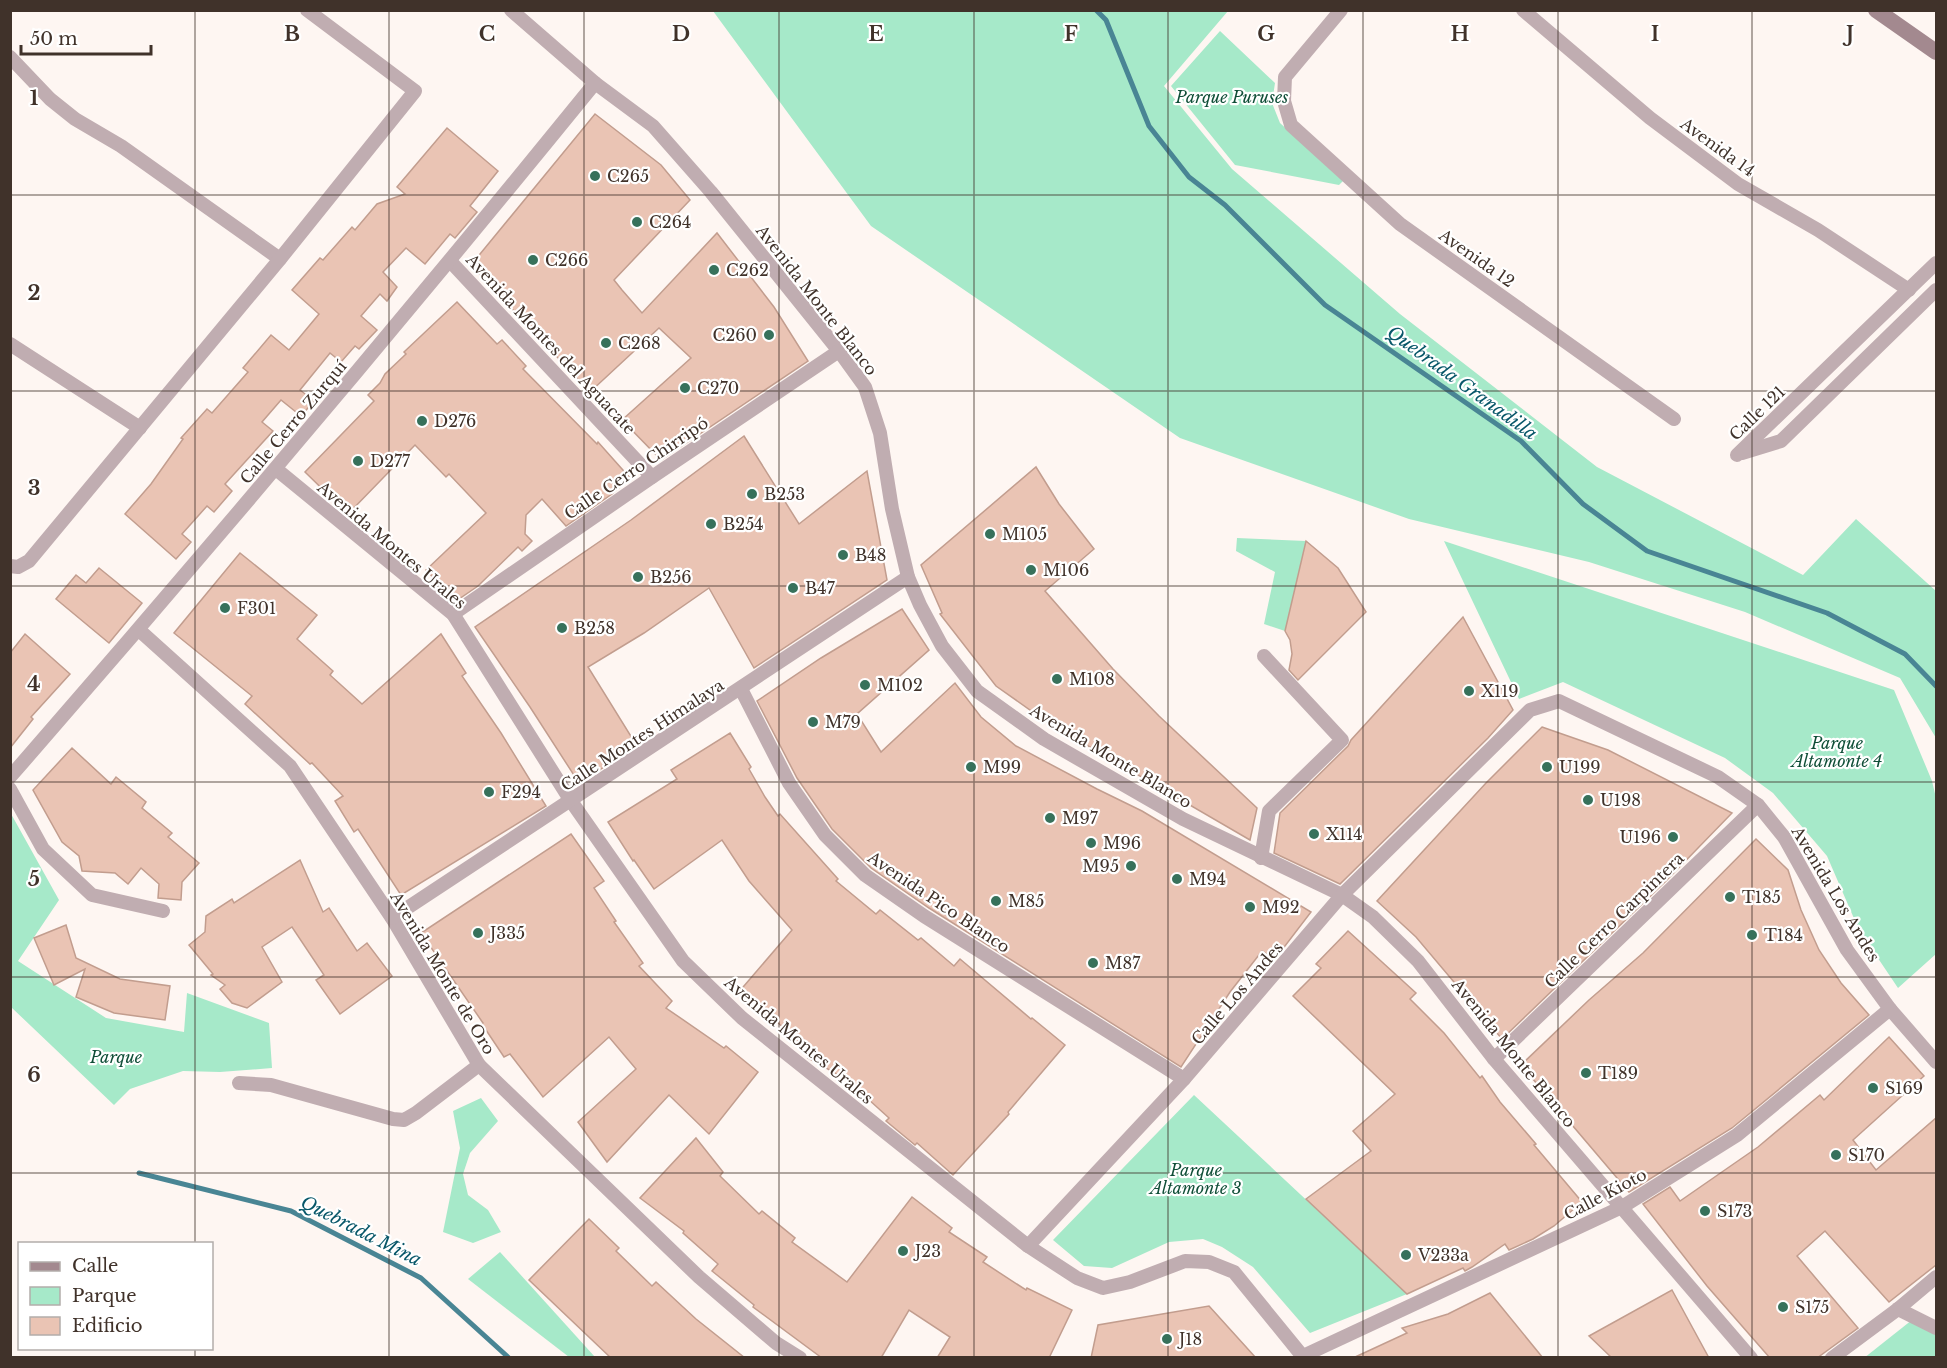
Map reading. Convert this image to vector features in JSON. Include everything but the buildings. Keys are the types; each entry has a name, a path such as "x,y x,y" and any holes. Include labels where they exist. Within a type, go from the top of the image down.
{"main road":[{"path":"1876,10 1936,52"}],"street":[{"path":"10,566 18,567 29,561 280,259 415,92 307,10"},
{"name":"Avenida Monte Blanco","path":"511,10 595,83 653,126 711,192 865,387 880,433 892,509 908,578 942,646 977,691 1054,744 1182,819 1342,895 1373,917 1418,961 1494,1059 1751,1358"},
{"name":"Avenida 12","path":"1341,10 1285,77 1284,101 1291,125 1400,224 1674,419"},
{"name":"Avenida 14","path":"1523,10 1650,118 1738,184 1818,230 1909,290"},
{"path":"10,57 50,99 75,119 121,146 280,259"},
{"name":"Calle Cerro Zurquí","path":"10,777 276,469 595,83"},
{"name":"Avenida Montes del Aguacate","path":"450,261 652,477"},
{"name":"Calle 121","path":"1936,263 1737,455 1781,441 1936,290"},
{"path":"10,344 140,428"},
{"name":"Calle Cerro Chirripó","path":"453,614 838,351"},
{"name":"Avenida Montes Urales","path":"276,469 453,614 571,801 683,962 741,1018 1028,1246 1077,1278 1103,1288 1130,1282 1185,1261 1209,1262 1234,1272 1304,1357"},
{"name":"Calle Montes Himalaya","path":"392,918 908,578"},
{"name":"Avenida Monte de Oro","path":"139,630 290,766 392,918 479,1065 699,1277 776,1343 800,1358"},
{"path":"1261,858 1269,811 1342,740 1264,656"},
{"name":"Avenida Pico Blanco","path":"741,689 789,783 825,835 865,875 924,916 1184,1079"},
{"name":"Calle Los Andes","path":"1028,1246 1184,1079 1342,895 1530,710 1559,701"},
{"name":"Avenida Los Andes","path":"1559,701 1718,777 1758,805 1784,837 1847,950 1890,1010 1936,1062"},
{"path":"10,789 43,849 92,895 163,911"},
{"name":"Calle Cerro Carpintera","path":"1494,1059 1758,805"},
{"name":"Calle Kioto","path":"1304,1357 1622,1207 1737,1135 1890,1010"},
{"path":"239,1083 271,1085 393,1119 404,1120 479,1065"},
{"path":"1832,1358 1898,1309 1936,1277"},
{"path":"1898,1309 1936,1328"}],"green space":[{"path":"713,11 1228,11 1164,86 1232,169 1400,314 1597,467 1803,575 1856,519 1936,591 1936,738 1900,678 1745,612 1589,562 1409,519 1180,438 871,226"},
{"name":"Parque Puruses","path":"1220,31 1275,83 1272,103 1280,123 1343,181 1339,185 1235,165 1171,86"},
{"path":"1237,538 1306,541 1285,631 1264,624 1275,572 1236,551"},
{"name":"Parque Altamonte 4","path":"1444,541 1894,690 1932,781 1936,798 1936,954 1898,988 1859,930 1827,856 1773,793 1725,758 1563,682 1519,699"},
{"name":"Parque","path":"10,812 59,900 18,961 106,1018 184,1032 187,993 269,1023 272,1068 220,1072 183,1071 130,1089 114,1105 11,1007"},
{"name":"Parque Altamonte 3","path":"1194,1095 1407,1294 1310,1333 1253,1267 1222,1247 1203,1239 1169,1242 1112,1268 1084,1266 1053,1240"},
{"path":"481,1098 498,1121 470,1153 463,1174 468,1195 488,1210 501,1232 473,1243 443,1232 460,1148 453,1111"},
{"path":"500,1252 595,1357 569,1357 468,1279"},
{"path":"1917,1316 1936,1326 1936,1357 1864,1358"}],"waterway":[{"name":"Quebrada Granadilla","path":"1096,10 1106,20 1149,126 1189,177 1225,205 1325,305 1521,441 1583,504 1647,551 1827,613 1905,654 1936,686"},
{"name":"Quebrada Mina","path":"139,1173 291,1211 421,1278 509,1358"}],"place":[{"name":"C265","path":"595,176"},
{"name":"C264","path":"637,222"},
{"name":"C266","path":"533,260"},
{"name":"C262","path":"714,270"},
{"name":"C260","path":"769,335"},
{"name":"C268","path":"606,343"},
{"name":"C270","path":"685,388"},
{"name":"D276","path":"422,421"},
{"name":"D277","path":"358,461"},
{"name":"B253","path":"752,494"},
{"name":"B254","path":"711,524"},
{"name":"M105","path":"990,534"},
{"name":"B48","path":"843,555"},
{"name":"M106","path":"1031,570"},
{"name":"B256","path":"638,577"},
{"name":"B47","path":"793,588"},
{"name":"F301","path":"225,608"},
{"name":"B258","path":"562,628"},
{"name":"M108","path":"1057,679"},
{"name":"M102","path":"865,685"},
{"name":"X119","path":"1469,691"},
{"name":"M79","path":"813,722"},
{"name":"M99","path":"971,767"},
{"name":"U199","path":"1547,767"},
{"name":"F294","path":"489,792"},
{"name":"U198","path":"1588,800"},
{"name":"M97","path":"1050,818"},
{"name":"X114","path":"1314,834"},
{"name":"U196","path":"1673,837"},
{"name":"M96","path":"1091,843"},
{"name":"M95","path":"1131,866"},
{"name":"M94","path":"1177,879"},
{"name":"T185","path":"1730,897"},
{"name":"M85","path":"996,901"},
{"name":"M92","path":"1250,907"},
{"name":"J335","path":"478,933"},
{"name":"T184","path":"1752,935"},
{"name":"M87","path":"1093,963"},
{"name":"T189","path":"1586,1073"},
{"name":"S169","path":"1873,1088"},
{"name":"S170","path":"1836,1155"},
{"name":"S173","path":"1705,1211"},
{"name":"J23","path":"903,1251"},
{"name":"V233a","path":"1406,1255"},
{"name":"S175","path":"1783,1307"},
{"name":"J18","path":"1167,1339"}]}
